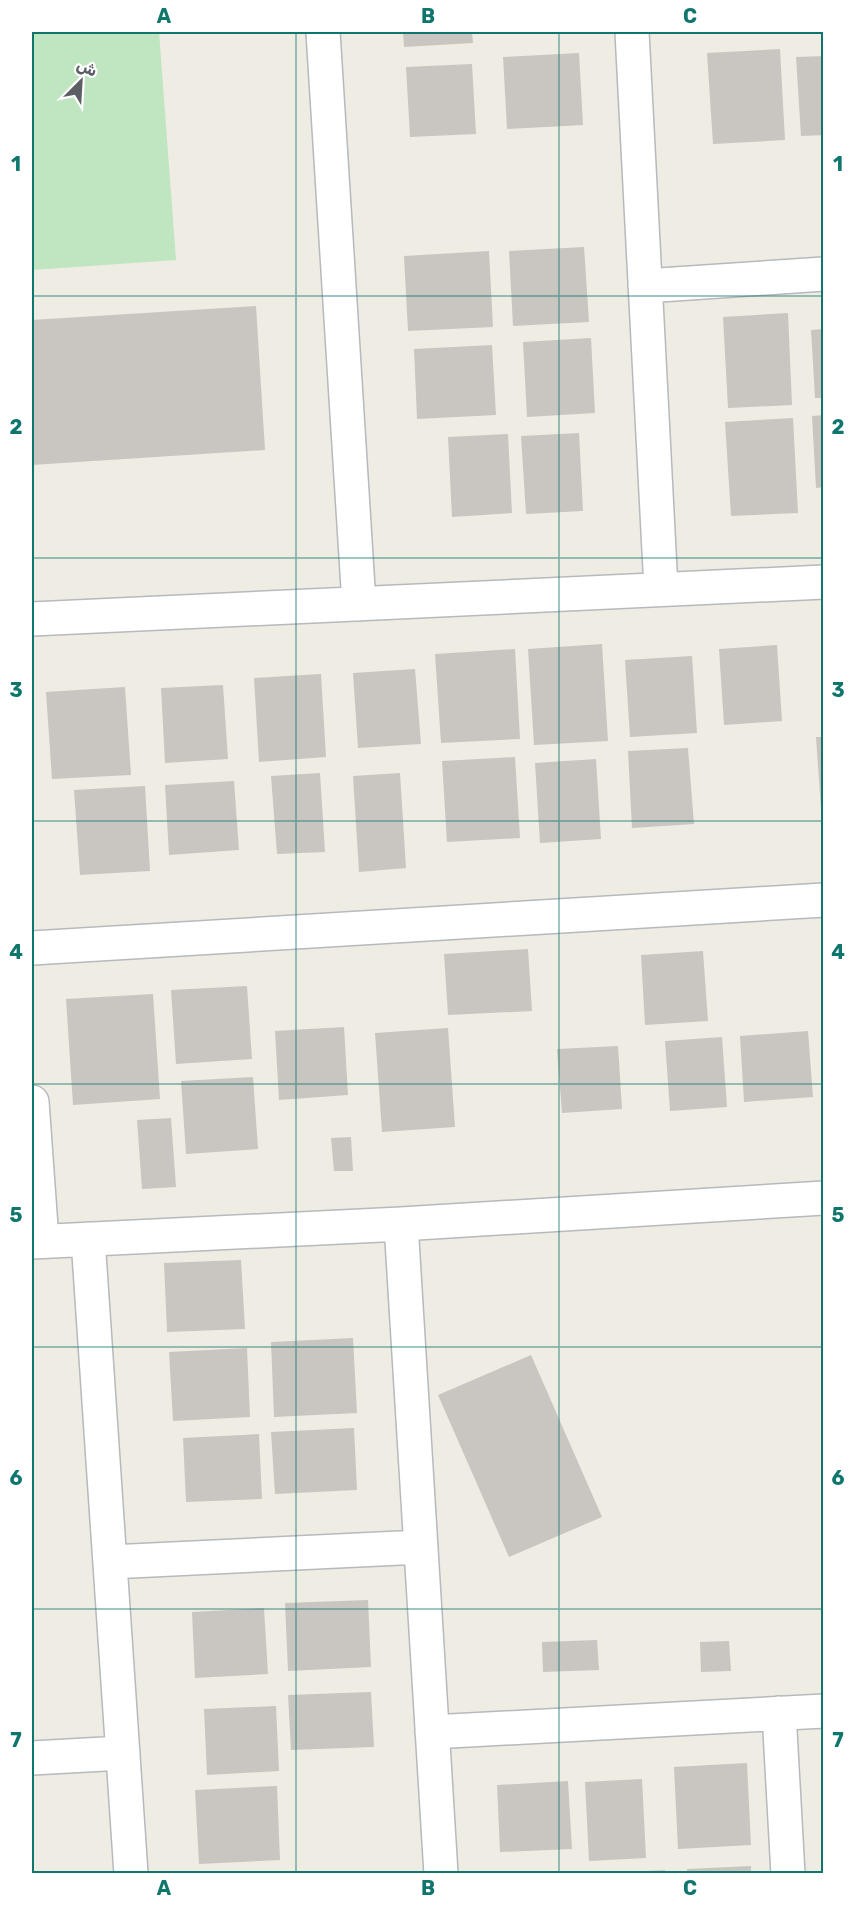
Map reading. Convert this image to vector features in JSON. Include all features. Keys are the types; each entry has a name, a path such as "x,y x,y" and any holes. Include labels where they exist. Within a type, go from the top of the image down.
{"street":[{"path":"323,32 359,604"},
{"path":"632,32 661,589"},
{"path":"645,286 824,274"},
{"path":"32,619 824,582"},
{"path":"32,948 824,900"},
{"path":"32,1102 37,1241 401,1224 824,1198"},
{"path":"401,1224 441,1874"},
{"path":"88,1239 132,1874"},
{"path":"110,1562 421,1547"},
{"path":"432,1732 824,1711"},
{"path":"779,1713 788,1874"},
{"path":"32,1758 123,1753"}],"green space":[{"path":"32,32 159,32 176,260 32,270"}],"building":[{"path":"403,32 472,32 473,43 404,47"},
{"path":"780,49 785,140 713,144 707,53"},
{"path":"579,53 583,125 507,129 503,57"},
{"path":"824,56 824,135 801,136 796,57"},
{"path":"472,64 476,134 410,137 406,67"},
{"path":"584,247 589,322 513,326 509,251"},
{"path":"489,251 493,327 408,331 404,256"},
{"path":"256,306 265,450 32,465 32,320"},
{"path":"788,313 792,405 728,408 723,317"},
{"path":"824,329 824,398 815,398 811,330"},
{"path":"591,338 595,413 527,417 523,342"},
{"path":"492,345 496,415 417,419 414,349"},
{"path":"824,415 824,487 816,488 812,416"},
{"path":"793,418 798,513 731,516 725,422"},
{"path":"579,433 583,511 526,514 521,436"},
{"path":"508,434 512,513 452,517 448,437"},
{"path":"602,644 608,741 534,745 528,649"},
{"path":"777,645 782,721 724,725 719,649"},
{"path":"515,649 520,739 441,743 435,654"},
{"path":"692,656 697,733 630,737 625,660"},
{"path":"415,669 421,744 358,748 353,673"},
{"path":"321,674 326,757 259,762 254,678"},
{"path":"223,685 228,759 165,763 161,688"},
{"path":"125,687 131,775 52,779 46,692"},
{"path":"816,737 824,737 824,808 821,808"},
{"path":"688,748 694,824 632,828 628,751"},
{"path":"515,757 520,838 447,842 442,761"},
{"path":"596,759 601,839 540,843 535,763"},
{"path":"320,773 325,852 277,854 271,776"},
{"path":"400,773 406,868 359,872 353,776"},
{"path":"234,781 239,850 169,855 165,785"},
{"path":"145,786 150,871 80,875 74,790"},
{"path":"528,949 532,1011 448,1015 444,954"},
{"path":"703,951 708,1021 645,1025 641,955"},
{"path":"247,986 252,1059 176,1064 171,990"},
{"path":"153,994 160,1099 73,1105 66,999"},
{"path":"344,1027 348,1095 279,1100 275,1031"},
{"path":"448,1028 455,1127 382,1132 375,1033"},
{"path":"808,1031 813,1097 744,1102 740,1036"},
{"path":"722,1037 727,1107 670,1111 665,1041"},
{"path":"618,1046 622,1109 562,1113 557,1049"},
{"path":"253,1077 258,1149 186,1154 181,1081"},
{"path":"171,1118 176,1187 142,1189 137,1120"},
{"path":"351,1137 353,1171 334,1171 331,1138"},
{"path":"241,1260 245,1329 167,1332 164,1263"},
{"path":"353,1338 357,1413 274,1417 271,1342"},
{"path":"247,1348 250,1417 173,1421 169,1352"},
{"path":"531,1355 602,1517 509,1557 438,1395"},
{"path":"354,1428 357,1490 275,1494 271,1432"},
{"path":"259,1434 262,1499 186,1502 183,1438"},
{"path":"368,1600 371,1667 288,1671 285,1603"},
{"path":"264,1608 268,1674 195,1678 192,1612"},
{"path":"597,1640 599,1670 543,1672 542,1642"},
{"path":"729,1641 731,1671 701,1672 700,1642"},
{"path":"371,1692 374,1747 291,1750 288,1695"},
{"path":"276,1706 279,1771 207,1775 204,1709"},
{"path":"747,1763 751,1845 678,1849 674,1767"},
{"path":"642,1779 646,1858 589,1861 585,1782"},
{"path":"568,1781 572,1849 500,1852 497,1785"},
{"path":"277,1786 280,1860 199,1864 195,1790"},
{"path":"751,1866 751,1874 687,1874 687,1869"},
{"path":"665,1870 665,1874 626,1874 626,1872"}]}
